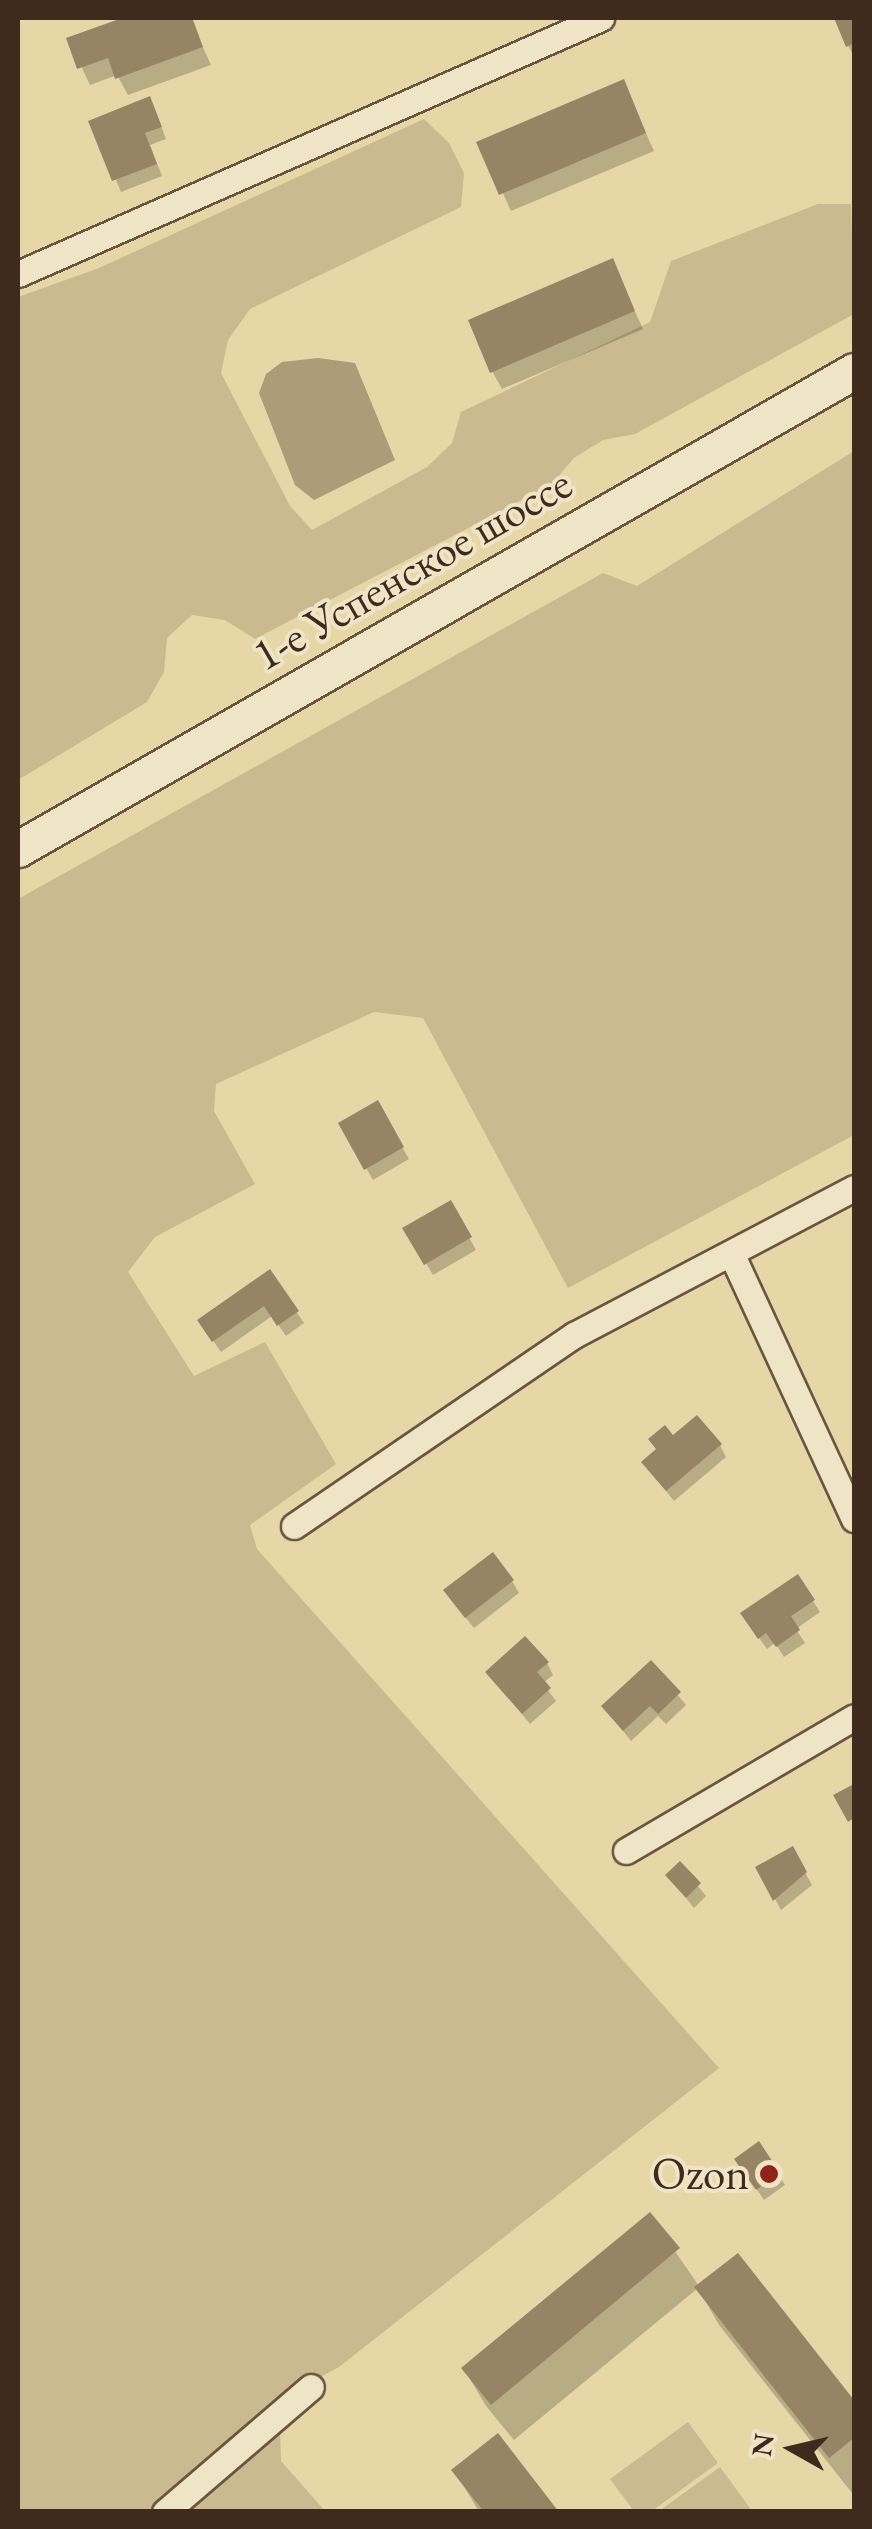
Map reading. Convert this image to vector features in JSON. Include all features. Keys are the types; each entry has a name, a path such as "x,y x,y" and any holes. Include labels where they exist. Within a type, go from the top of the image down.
{"main road":[{"name":"1-е Успенское шоссе","path":"18,849 854,371"}],"street":[{"path":"18,274 601,18"},
{"path":"294,1526 574,1335 854,1188"},
{"path":"732,1255 854,1520"},
{"path":"626,1851 854,1718"},
{"path":"165,2512 311,2387"}],"shaded area":[{"path":"424,119 449,143 464,173 461,207 250,309 228,340 221,373 290,506 312,530 427,467 452,443 461,412 650,322 671,261 818,204 851,204 854,314 635,434 603,440 574,458 551,485 255,639 225,620 192,615 167,638 164,672 147,702 18,780 18,297 99,268"},
{"path":"318,358 355,363 395,460 314,500 295,485 259,393 266,374 282,362"},
{"path":"854,451 854,1135 568,1288 423,1018 374,1012 216,1084 214,1111 255,1184 155,1237 128,1272 194,1376 265,1342 336,1464 250,1525 257,1549 719,2068 339,2367 279,2399 281,2461 325,2511 18,2511 18,899 603,573 637,586"},
{"path":"688,2422 718,2463 652,2511 634,2511 610,2479"},
{"path":"720,2467 750,2508 746,2511 659,2511"}],"building":[{"path":"122,18 193,20 203,47 115,79 108,58 77,69 66,38"},
{"path":"834,18 854,18 854,43 846,47"},
{"path":"624,79 646,133 499,195 476,142"},
{"path":"150,96 162,127 145,133 157,164 112,181 88,121"},
{"path":"613,258 635,311 490,373 468,320"},
{"path":"378,1100 404,1147 364,1170 338,1123"},
{"path":"451,1200 472,1237 424,1265 402,1228"},
{"path":"270,1269 299,1311 277,1326 264,1306 212,1342 197,1320"},
{"path":"697,1415 722,1444 666,1491 641,1462 656,1449 648,1439 665,1425 673,1435"},
{"path":"493,1552 514,1580 465,1618 443,1590"},
{"path":"798,1574 815,1600 791,1616 800,1630 776,1647 766,1633 758,1639 740,1613"},
{"path":"525,1636 549,1662 537,1672 551,1688 522,1714 485,1672"},
{"path":"651,1660 681,1692 658,1714 650,1706 623,1731 601,1706"},
{"path":"854,1784 854,1818 848,1822 833,1795"},
{"path":"793,1846 807,1872 773,1901 755,1867"},
{"path":"680,1861 701,1883 686,1898 665,1875"},
{"path":"759,2141 780,2173 756,2190 734,2159"},
{"path":"650,2212 680,2248 491,2405 461,2368"},
{"path":"738,2253 854,2400 854,2438 829,2458 694,2287"},
{"path":"498,2433 559,2512 484,2512 451,2470"}],"place":[{"name":"Ozon","path":"769,2174"}]}
